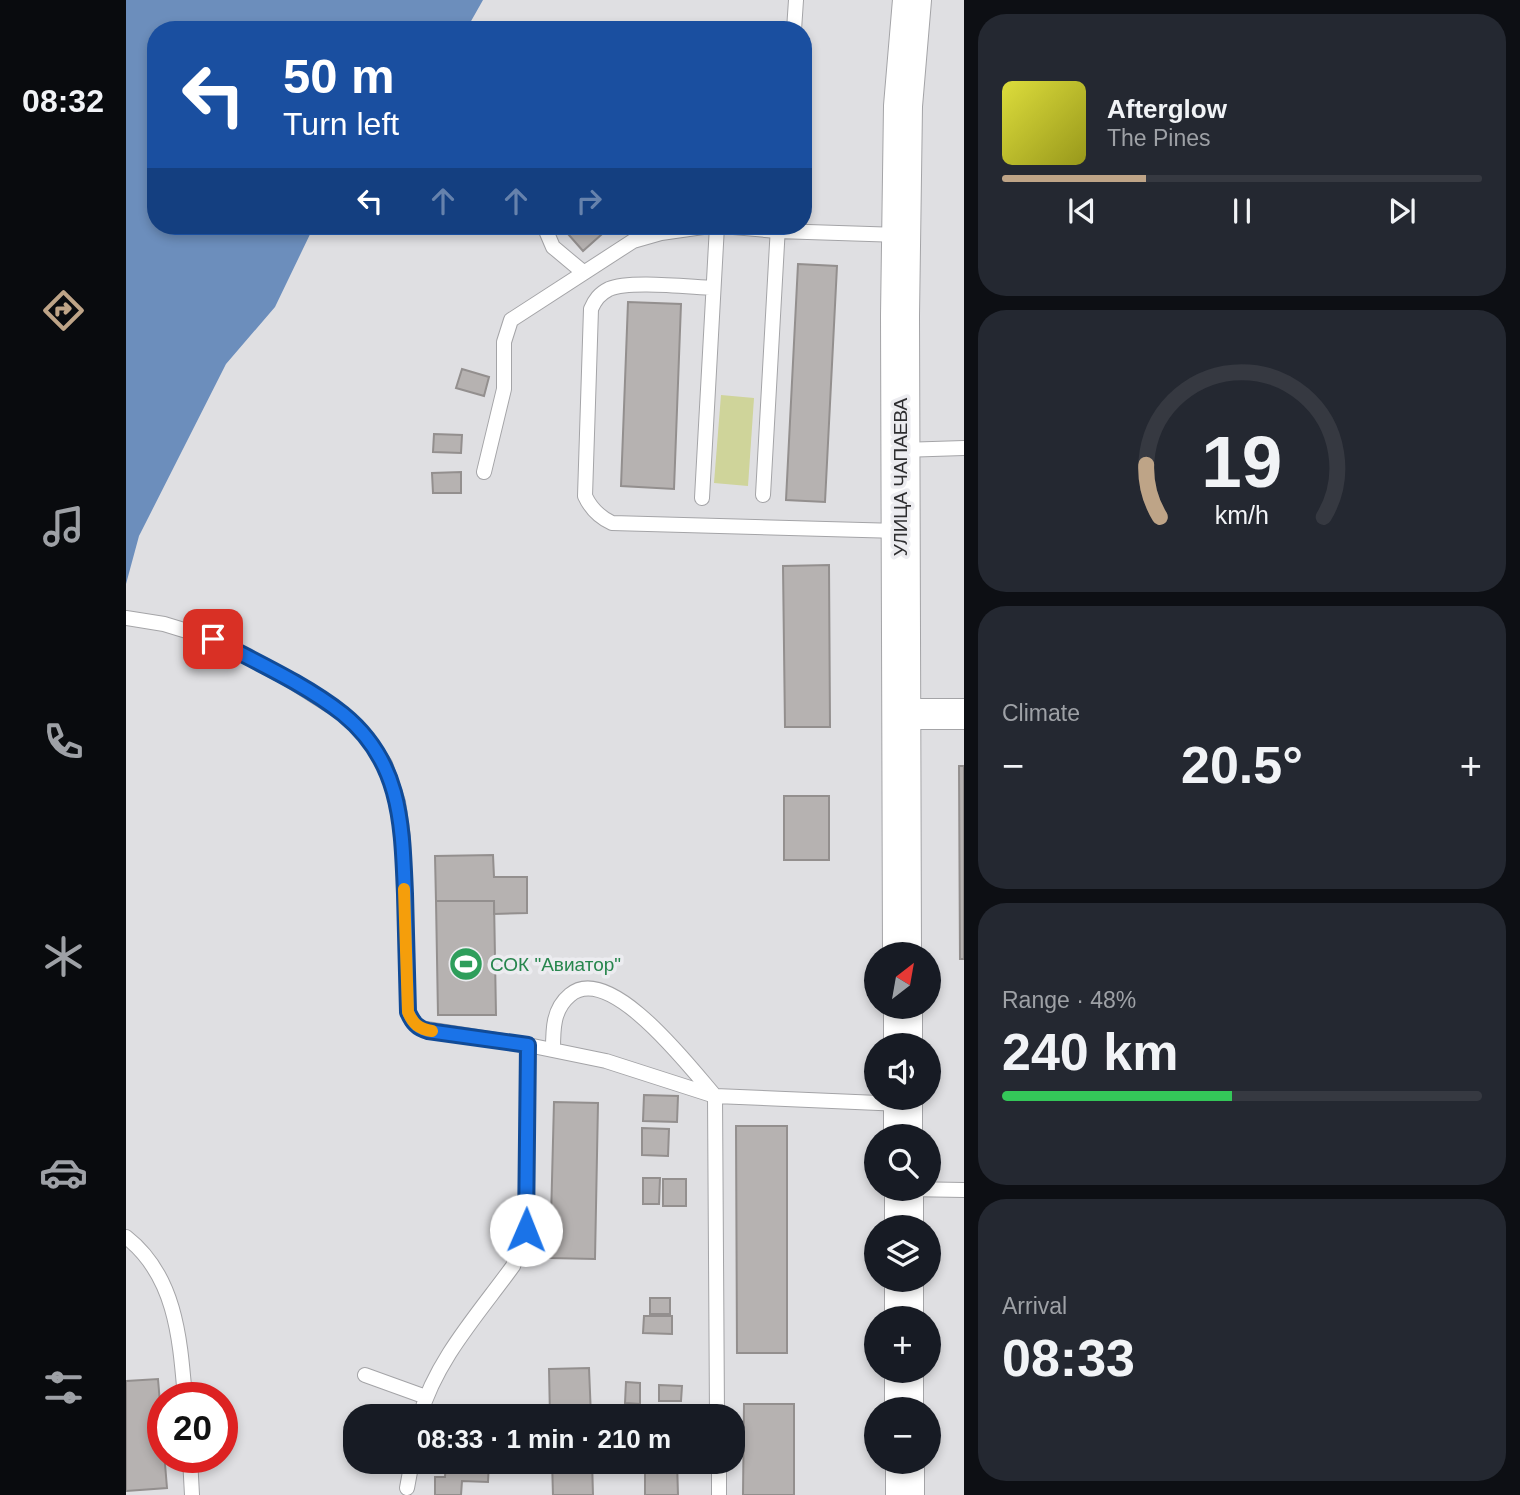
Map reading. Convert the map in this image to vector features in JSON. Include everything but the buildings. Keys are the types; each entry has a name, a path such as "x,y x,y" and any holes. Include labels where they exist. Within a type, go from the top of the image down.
{"main road":[{"name":"УЛИЦА ЧАПАЕВА","path":"902,942 901,235 905,70 912,0"},
{"path":"905,1474 905,1495"}],"street":[{"path":"901,714 964,714"}],"lane":[{"path":"795,21 796,0"},
{"path":"812,231 901,235"},
{"path":"548,235 553,247 583,272"},
{"path":"484,472 504,389 504,342 511,320 641,235"},
{"path":"634,241 654,235"},
{"path":"702,498 718,235"},
{"path":"763,495 777,235"},
{"path":"713,288 624,285 609,289 596,298 592,309 585,496 590,507 601,518 612,523 901,531"},
{"path":"900,450 964,449"},
{"path":"126,618 164,624 213,639 288,679 343,714 363,734 385,764 398,802 403,837 408,1012 419,1028 553,1049 606,1061 715,1096 903,1112"},
{"path":"553,1049 556,1013 563,1001 573,992 585,988 600,990 636,1010 715,1096 717,1404"},
{"path":"424,1404 463,1335 513,1266 526,1230 528,1045"},
{"path":"941,1190 964,1190"},
{"path":"126,1237 145,1254 163,1281 171,1302 182,1356 184,1382"},
{"path":"365,1375 426,1396"},
{"path":"191,1473 192,1495"},
{"path":"407,1488 410,1474"},
{"path":"719,1474 719,1495"}],"green space":[{"path":"721,395 754,398 748,486 714,483"}],"water":[{"path":"126,0 483,0 471,21 147,21 147,235 310,235 275,307 226,364 139,536 126,584"}],"slow traffic":[{"path":"404,889 408,1012 419,1028 432,1031"}],"place":[{"name":"СОК \"Авиатор\"","path":"466,964"}],"route":[{"path":"213,639 288,679 343,714 363,734 385,764 398,802 403,837 408,1012 412,1021 419,1028 428,1031 528,1045 526,1230"}]}
